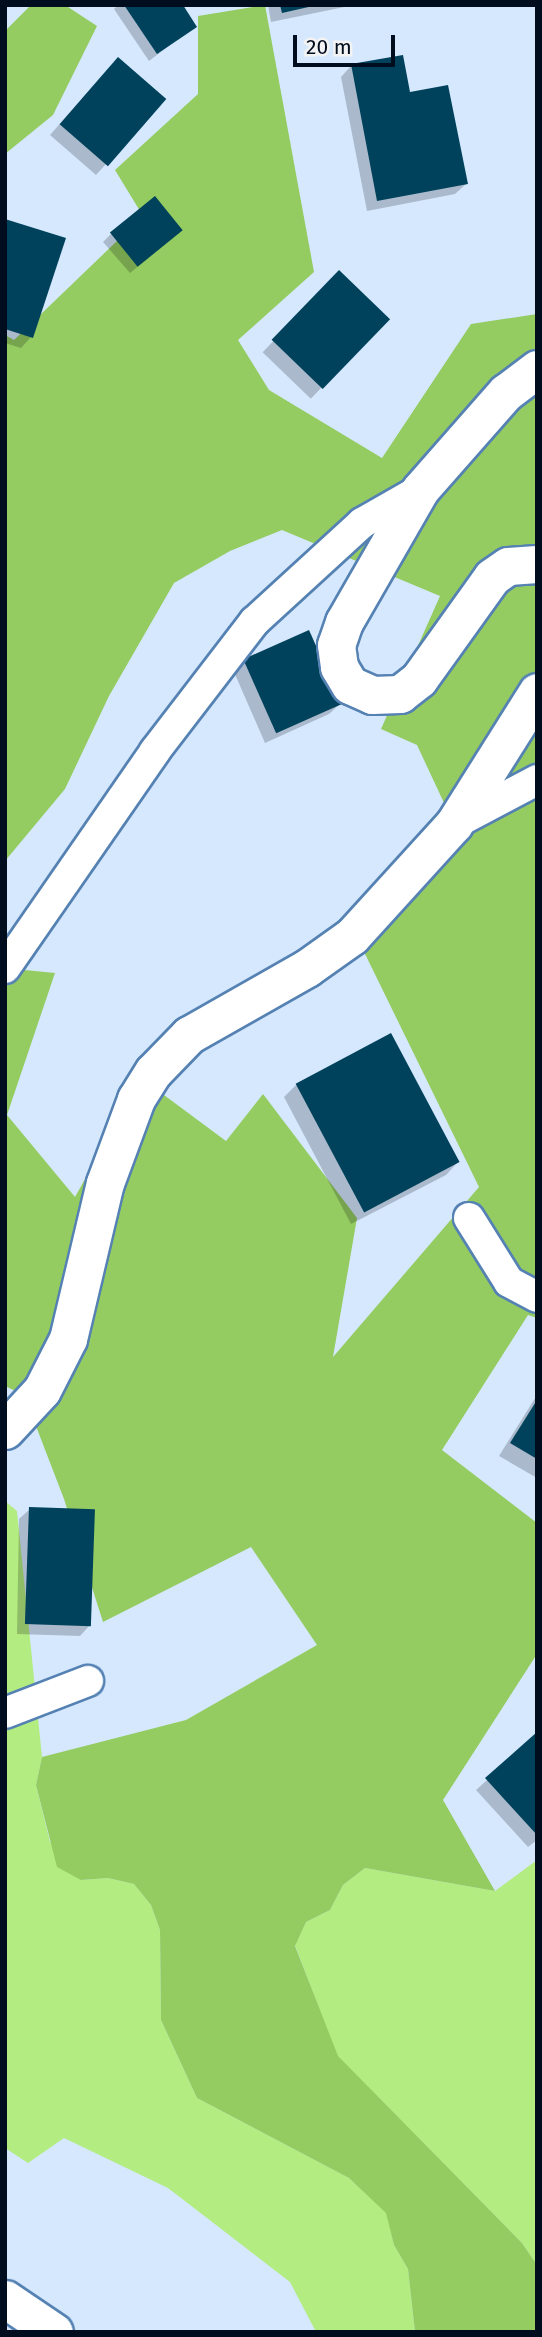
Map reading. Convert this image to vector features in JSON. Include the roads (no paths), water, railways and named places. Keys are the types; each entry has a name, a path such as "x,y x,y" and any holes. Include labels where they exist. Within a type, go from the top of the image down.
{"street":[{"path":"537,369 506,392 420,490 344,622 336,645 339,667 350,685 372,695 400,694 419,679 492,578 508,566 537,564"},
{"path":"5,968 155,751 254,622 362,523 420,490"},
{"path":"5,1430 42,1390 68,1339 105,1183 136,1099 153,1072 190,1035 307,968 352,936 454,824 537,692"},
{"path":"454,824 537,780"},
{"path":"469,1218 509,1282 537,1297"},
{"path":"5,1713 88,1681"},
{"path":"5,2299 54,2332"}]}
